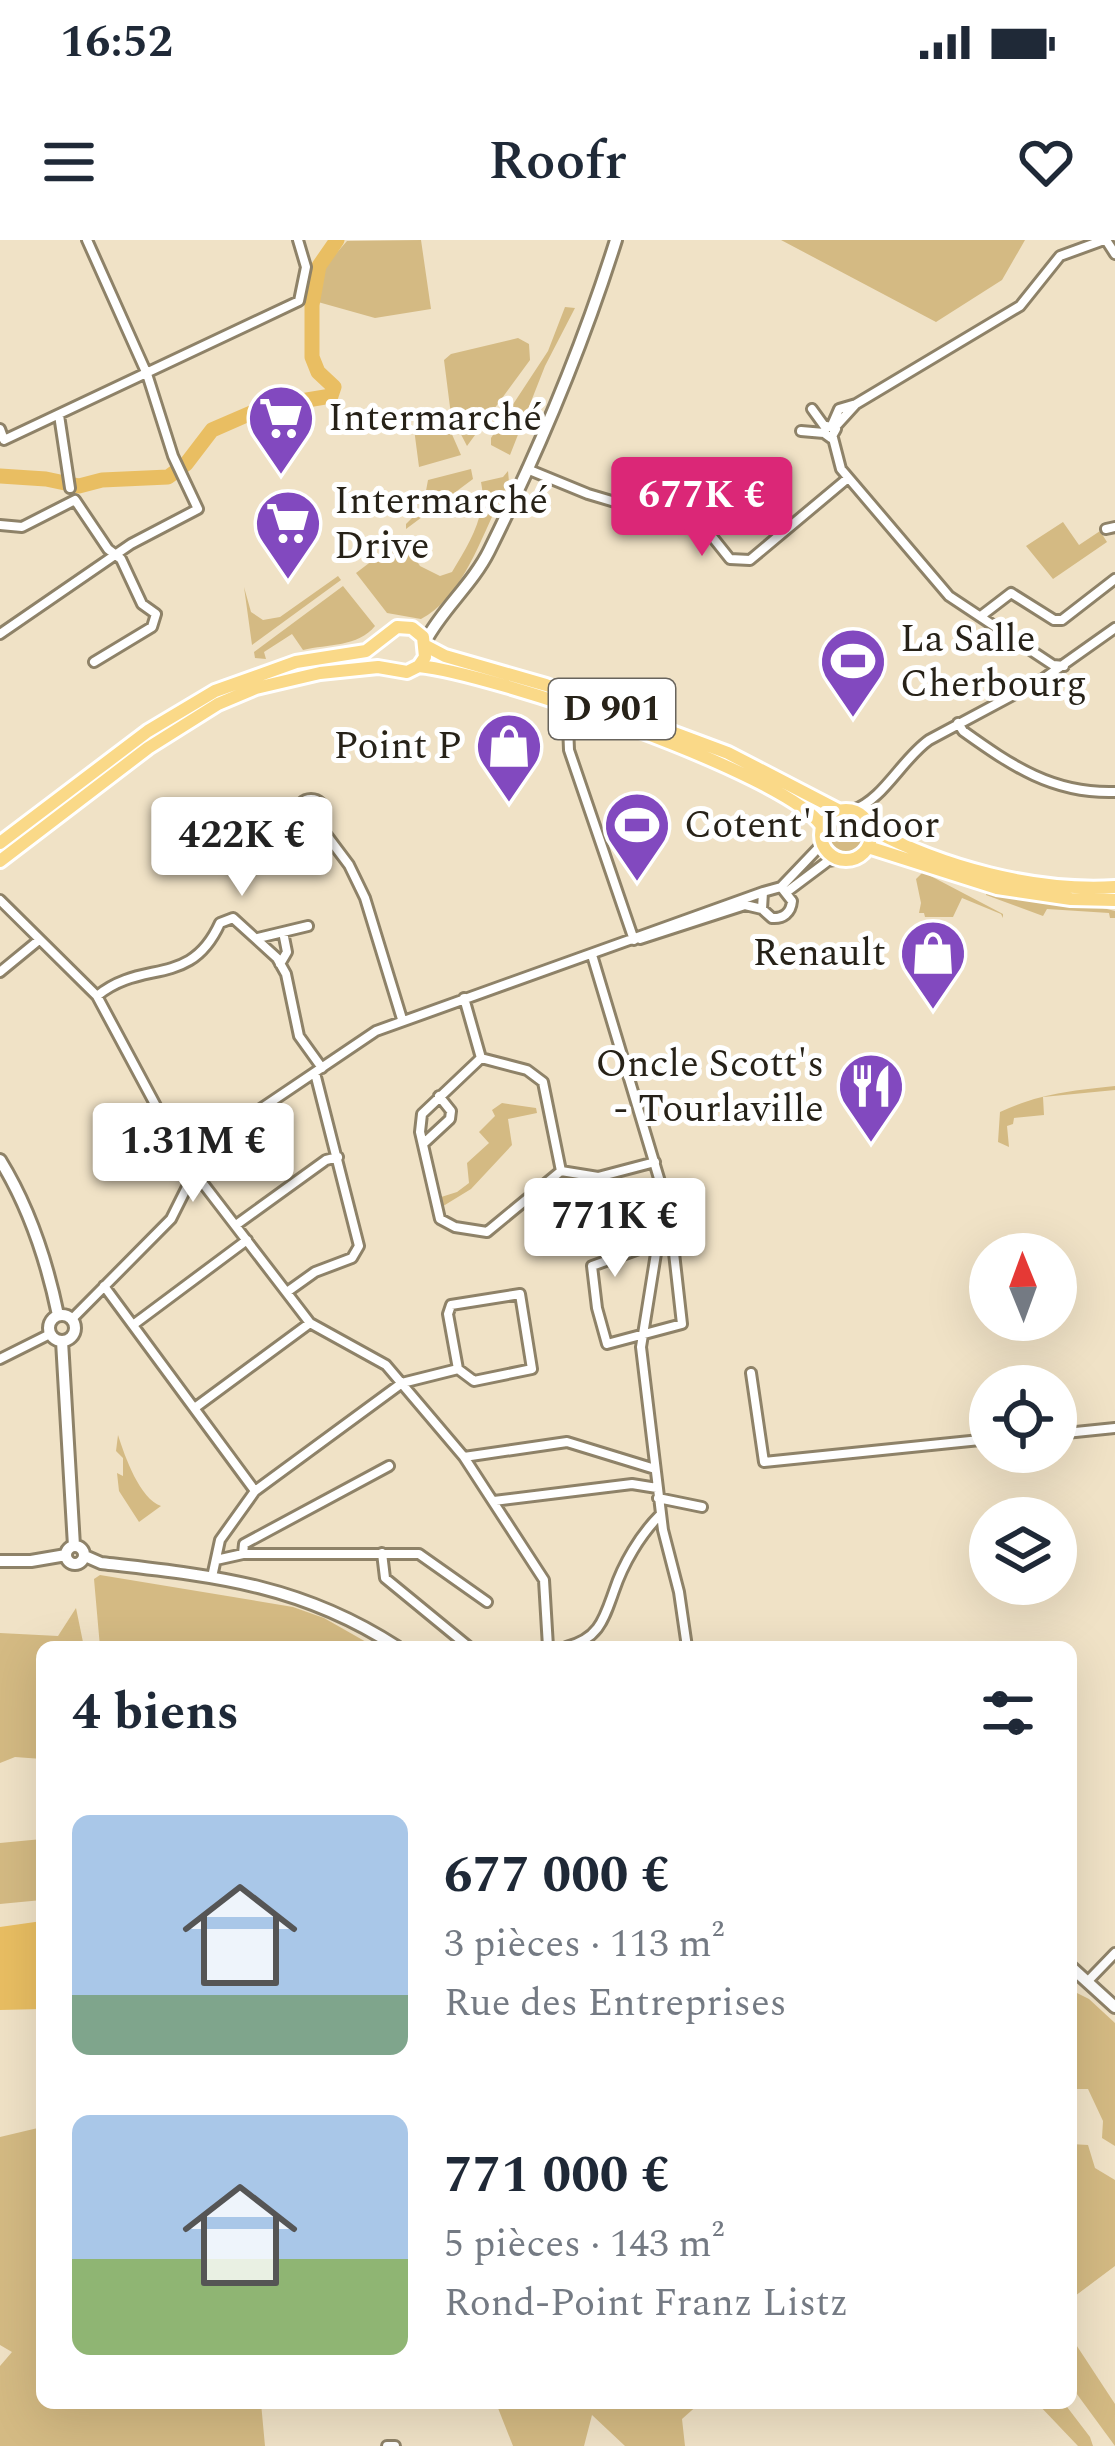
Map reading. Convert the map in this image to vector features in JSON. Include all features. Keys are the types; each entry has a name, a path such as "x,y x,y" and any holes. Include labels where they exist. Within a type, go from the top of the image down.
{"main road":[{"path":"0,843 148,731 234,683 296,662 366,651 402,626 422,639 419,666 407,672 389,668 300,676 218,704 148,748 0,861"},
{"path":"385,635 380,655 389,668"},
{"name":"D 901","path":"422,639 728,753 859,815 922,851 1024,881 1115,887"},
{"name":"D 901","path":"419,666 484,679 669,743 750,778 812,812 822,826"},
{"path":"859,815 868,847 856,858 840,859 822,844 822,826 859,815"},
{"path":"868,847 997,888 1115,900"}],"street":[{"path":"0,634 114,555 198,509 176,463 147,374 87,240"},
{"path":"0,428 4,440 299,301 306,268 298,240"},
{"path":"422,639 487,556 599,294 616,240"},
{"path":"830,430 837,411 1020,306 1055,260 1075,245 1105,240 1115,254"},
{"path":"812,409 830,430 836,460 848,478 949,596 1053,665 1064,666"},
{"path":"59,415 70,485"},
{"path":"801,431 830,430"},
{"path":"525,468 588,494 706,529 730,559 750,560 848,478"},
{"path":"0,525 22,526 75,500 121,559 142,604 155,614 152,627 94,662"},
{"path":"981,616 1011,593 1054,620 1062,620 1115,579"},
{"path":"859,815 913,752 1064,666 1115,628"},
{"path":"573,710 569,750 632,936"},
{"path":"958,723 1029,776 1080,792 1115,792"},
{"path":"319,825 349,865 365,898 402,1019"},
{"path":"784,889 822,844"},
{"path":"184,1160 364,1037 402,1019 592,955 632,936 784,889 828,861 840,859"},
{"path":"632,936 745,905 762,909 772,918 786,915 792,901 784,889"},
{"path":"762,909 763,892"},
{"path":"0,900 97,996 184,1160 310,1323 378,1359 464,1456 544,1580 548,1641"},
{"path":"97,996 113,982 192,961 209,948 220,923 233,918 280,964 299,1036 318,1071 359,1246 352,1258 315,1272 287,1292"},
{"path":"257,938 308,926"},
{"path":"280,964 287,952 283,932"},
{"path":"0,972 39,940"},
{"path":"592,955 663,1201 643,1336 643,1371 661,1514 686,1641"},
{"path":"464,998 481,1058"},
{"path":"481,1058 422,1114 422,1144 440,1219 488,1232 561,1171"},
{"path":"481,1058 526,1070 543,1082 561,1171"},
{"path":"422,1144 450,1119 451,1111 439,1096"},
{"path":"236,1225 338,1156"},
{"path":"0,1160 29,1220 58,1315"},
{"path":"561,1171 598,1177 655,1162"},
{"path":"0,1359 73,1336 72,1319 171,1219 194,1173"},
{"path":"133,1324 248,1240"},
{"path":"667,1240 673,1244 682,1324 643,1336 607,1344 592,1266 667,1240"},
{"path":"104,1286 255,1491"},
{"path":"520,1294 532,1369 474,1381 458,1369 449,1307 520,1294"},
{"path":"58,1315 72,1319"},
{"path":"58,1315 50,1323 56,1338 74,1564 85,1556 101,1563 212,1578 310,1600 388,1641"},
{"path":"196,1407 310,1323"},
{"path":"212,1578 220,1540 255,1491 402,1383 458,1369"},
{"path":"751,1373 764,1462 969,1441"},
{"path":"1077,1432 1115,1428"},
{"path":"464,1456 567,1442 655,1469"},
{"path":"639,1465 640,1484"},
{"path":"243,1554 244,1544 389,1466"},
{"path":"494,1501 640,1484 702,1508"},
{"path":"582,1641 592,1637 610,1612 613,1593 646,1530 661,1514"},
{"path":"0,1561 31,1561 70,1550"},
{"path":"382,1553 386,1578 462,1641"},
{"path":"216,1560 243,1554 419,1553 487,1601"},
{"path":"1088,1982 1115,1953"},
{"path":"1077,1972 1115,2007"}],"shaded area":[{"path":"421,240 431,309 375,318 318,302 326,265 347,241"},
{"path":"781,240 1025,240 1002,280 936,322"},
{"path":"565,307 575,308 545,366 510,455 491,445 491,438 548,351"},
{"path":"518,338 529,344 530,360 467,446 451,415 444,360 451,354"},
{"path":"444,416 461,455 419,467 413,421"},
{"path":"471,469 473,479 406,529 423,507 428,480"},
{"path":"508,471 509,482 451,594 421,619 387,613 356,573 402,538 420,566 440,576 452,572 479,517 481,482 503,477"},
{"path":"1063,522 1079,545 1100,531 1107,542 1053,579 1026,546"},
{"path":"338,576 341,580 252,645 244,587 251,612 263,620 280,617"},
{"path":"343,586 375,626 368,633 303,650 292,634 264,652 266,659 255,658 254,652"},
{"path":"845,817 857,823 863,835 857,847 845,853 833,847 827,835 833,823"},
{"path":"923,872 1003,918 962,898 953,917 925,917 919,913 916,879"},
{"path":"987,891 1099,907 1115,911 1115,918 1109,913 1047,909 1043,916 986,895"},
{"path":"1115,1086 1115,1090 1043,1097 1070,1091"},
{"path":"1043,1097 1044,1115 1014,1118 1007,1126 1009,1147 998,1142 1000,1112"},
{"path":"502,1103 536,1108 537,1113 508,1119 512,1145 471,1189 440,1208 438,1198 469,1183 467,1163 489,1143 479,1132"},
{"path":"118,1435 140,1486 161,1506 139,1522 119,1491 117,1473 123,1476 123,1458 116,1451"},
{"path":"100,1575 293,1607 364,1641 99,1641 94,1579"},
{"path":"76,1608 83,1641 36,1641 36,1759 15,1757 0,1763 0,1633 58,1636"},
{"path":"36,1840 36,1901 0,1904 0,1843"},
{"path":"36,1922 36,2009 0,2010 0,1927"},
{"path":"1077,1993 1115,2023 1115,2146 1102,2138 1103,2121 1088,2089 1077,2089"},
{"path":"36,2128 36,2409 262,2409 265,2446 0,2446 0,2366 12,2352 0,2345 0,2137"},
{"path":"1077,2144 1088,2145 1095,2168 1115,2180 1115,2266 1077,2294"},
{"path":"1077,2346 1115,2404 1115,2446 1077,2394"},
{"path":"498,2409 693,2409 682,2419 685,2446 625,2446 592,2415 584,2446 513,2446"},
{"path":"1043,2409 1069,2409 1093,2446 1078,2446"}],"waterway":[{"path":"0,476 79,486 102,480 168,477 186,464 212,430 265,407 331,396 334,387 318,372 312,357 312,305 319,266 337,240"}],"place":[{"name":"Intermarché","path":"281,477"},
{"name":"Intermarché Drive","path":"288,582"},
{"name":"La Salle Cherbourg","path":"853,720"},
{"name":"Point P","path":"509,805"},
{"name":"Cotent' Indoor","path":"637,884"},
{"name":"Renault","path":"933,1012"},
{"name":"Oncle Scott's - Tourlaville","path":"871,1145"}]}
